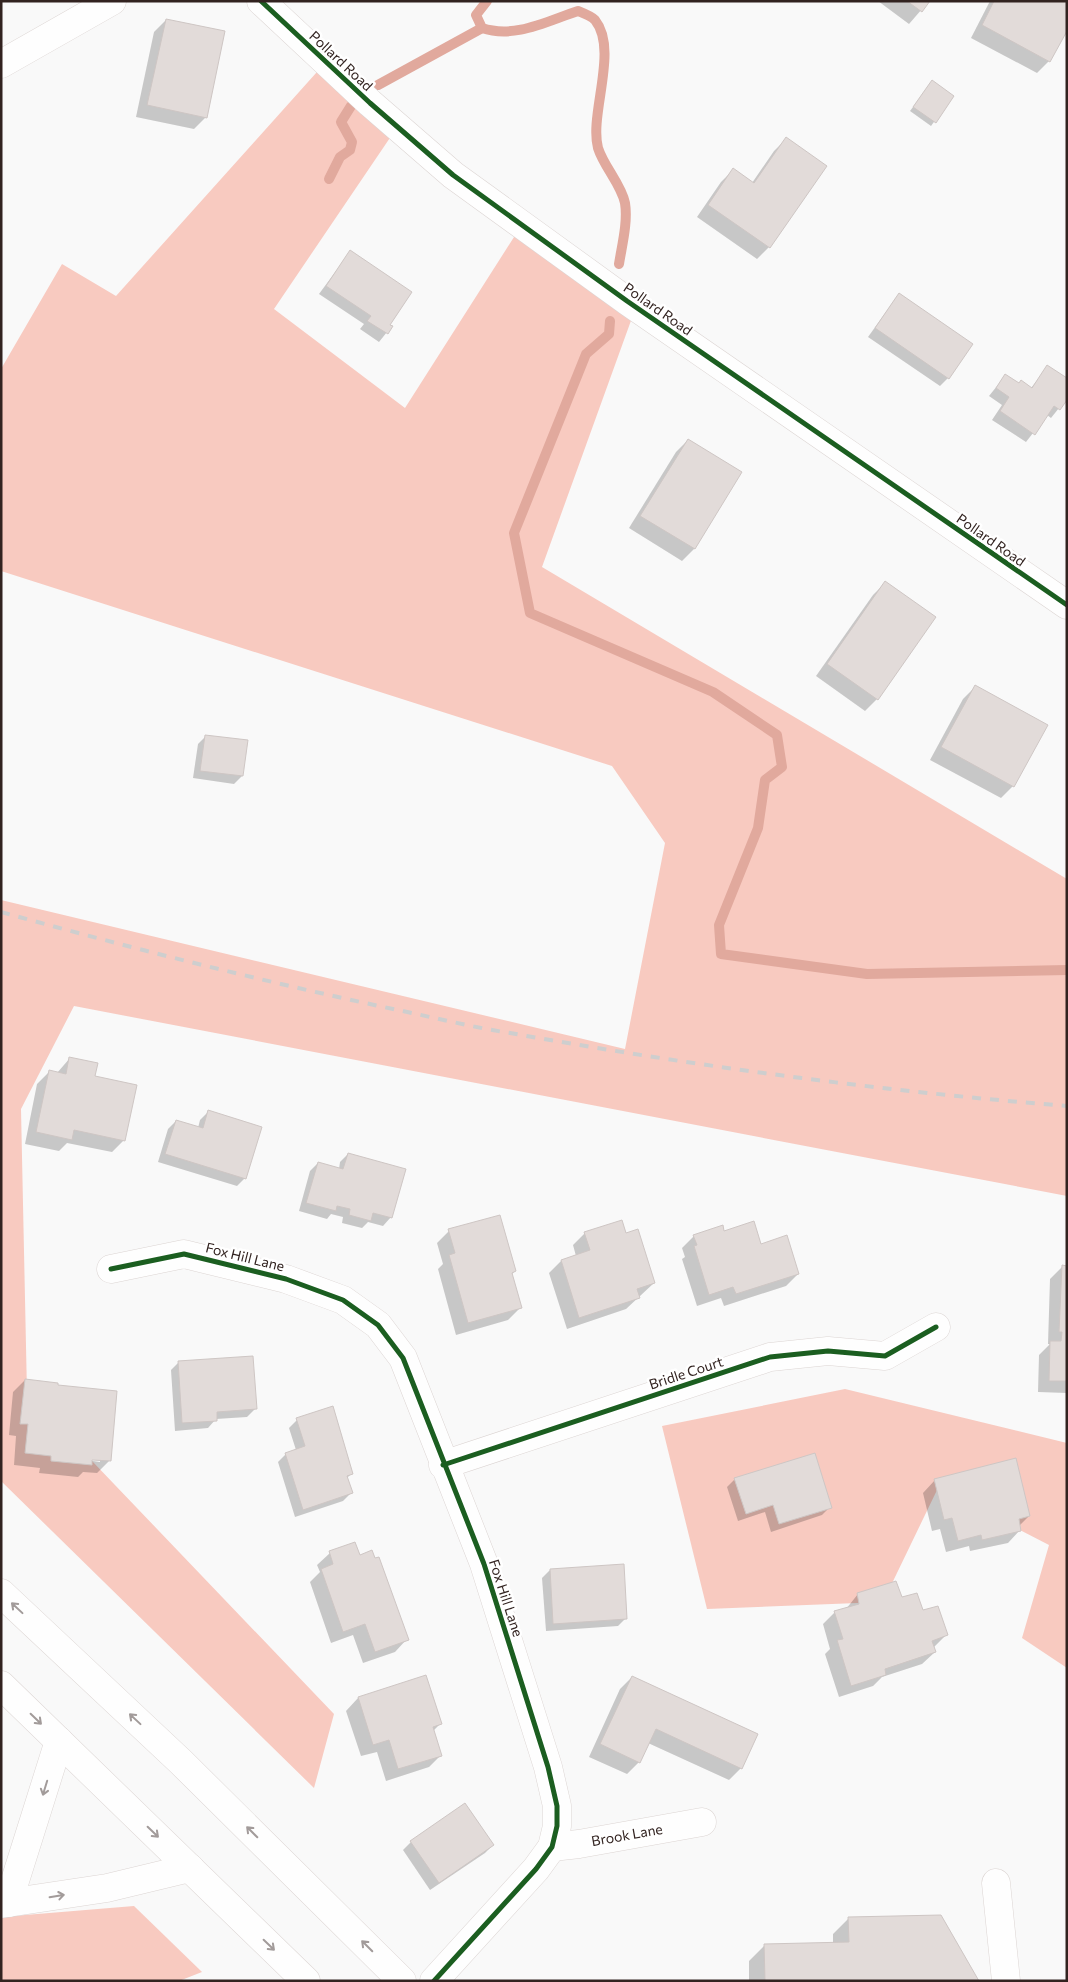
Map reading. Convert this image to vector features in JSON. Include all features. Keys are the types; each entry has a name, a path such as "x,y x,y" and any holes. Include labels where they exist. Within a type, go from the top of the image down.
{"main road":[{"path":"1,64 112,1"},
{"name":"Pollard Road","path":"261,1 370,103 453,175 628,301 1067,605"},
{"name":"Fox Hill Lane","path":"111,1269 184,1254 286,1279 343,1300 378,1325 403,1358 443,1465 484,1564 548,1767 557,1806 557,1826 552,1847 536,1869 434,1981"},
{"name":"Bridle Court","path":"443,1465 770,1357 828,1351 885,1356 936,1327"},
{"path":"1,1593 181,1762 402,1981"},
{"path":"1,1685 306,1981"},
{"path":"59,1742 5,1904 107,1888 190,1868"},
{"name":"Brook Lane","path":"552,1847 702,1822"},
{"path":"996,1883 1006,1981"}],"shaded area":[{"path":"325,63 400,123 274,309 405,408 521,226 637,304 542,567 1067,879 1067,1196 74,1006 21,1109 27,1393 334,1714 314,1788 1,1481 1,900 625,1049 665,843 612,766 1,571 1,369 62,264 116,296"},
{"path":"845,1389 1067,1443 1067,1668 1022,1638 1049,1545 938,1488 883,1602 707,1609 662,1426"},
{"path":"134,1906 202,1972 179,1981 1,1981 1,1917"}],"building":[{"path":"907,1 930,1 922,12"},
{"path":"994,1 1067,1 1067,31 1050,62 982,25"},
{"path":"166,19 225,31 207,118 147,105"},
{"path":"932,80 954,96 936,123 913,107"},
{"path":"786,137 827,166 770,248 708,205 733,168 754,183"},
{"path":"350,250 412,292 390,325 393,326 388,334 367,321 371,316 326,286"},
{"path":"899,293 973,344 949,379 875,328"},
{"path":"1047,365 1067,378 1067,400 1060,410 1054,406 1035,435 1000,411 1009,397 996,388 1005,374 1019,383 1021,380 1032,388"},
{"path":"688,439 742,472 695,549 640,516"},
{"path":"885,581 936,617 878,700 827,664"},
{"path":"975,685 1048,725 1014,787 941,747"},
{"path":"205,735 248,740 243,776 200,771"},
{"path":"69,1057 98,1063 95,1076 137,1085 125,1141 74,1130 72,1140 36,1132 49,1070 66,1074"},
{"path":"208,1110 262,1127 246,1179 165,1154 176,1120 203,1128"},
{"path":"348,1153 406,1169 392,1218 373,1213 371,1221 349,1215 350,1209 337,1206 336,1211 306,1203 318,1162 343,1169"},
{"path":"500,1215 516,1271 512,1273 522,1308 468,1323 449,1255 455,1253 448,1229"},
{"path":"622,1220 626,1233 638,1229 655,1283 637,1289 640,1298 579,1318 561,1260 590,1250 584,1232"},
{"path":"754,1221 761,1244 787,1235 799,1274 736,1294 733,1287 709,1295 694,1246 697,1245 693,1235 723,1225 724,1231"},
{"path":"1062,1265 1067,1266 1067,1381 1049,1381 1050,1341 1061,1341 1062,1332 1059,1332"},
{"path":"253,1356 257,1409 217,1412 217,1421 182,1423 178,1361"},
{"path":"25,1379 58,1383 58,1385 117,1391 111,1461 92,1460 92,1465 51,1461 51,1456 25,1453 28,1424 20,1424"},
{"path":"333,1406 353,1474 347,1476 353,1493 303,1510 285,1453 305,1446 296,1418"},
{"path":"815,1453 832,1508 779,1524 773,1505 746,1514 734,1478"},
{"path":"1016,1458 1030,1516 1019,1519 1021,1531 982,1540 981,1535 958,1541 952,1518 944,1520 934,1479"},
{"path":"355,1542 360,1555 372,1550 375,1558 379,1557 409,1640 375,1652 365,1624 343,1632 321,1569 333,1564 329,1551"},
{"path":"624,1564 627,1619 553,1624 550,1569"},
{"path":"896,1581 902,1597 917,1593 923,1610 938,1606 948,1635 932,1641 936,1652 885,1669 886,1675 851,1686 837,1640 843,1639 834,1611 859,1604 857,1593"},
{"path":"426,1675 442,1724 433,1727 442,1756 398,1769 389,1740 373,1745 358,1697"},
{"path":"632,1676 758,1734 742,1769 656,1729 640,1763 600,1744"},
{"path":"465,1803 494,1845 439,1883 410,1841"},
{"path":"941,1915 979,1981 765,1981 764,1944 849,1942 848,1917"}],"waterway":[{"path":"487,1 476,15 482,28 494,31 519,30 543,24 578,11 595,20 602,33 604,65 596,134 598,148 620,189 625,203 625,226 619,264"},
{"path":"378,85 482,28"},
{"path":"329,179 340,157 350,150 352,142 341,122 351,106"},
{"path":"610,321 609,334 586,354 514,533 530,613 713,692 777,735 782,767 765,780 758,828 719,925 721,954 867,974 1067,970"}],"railway":[{"path":"1,912 245,975 495,1031 718,1067 927,1093 1067,1106"}],"cycle path":[{"path":"261,1 370,103 453,175 627,301 1067,605"},
{"path":"111,1269 184,1254 286,1279 343,1300 378,1325 403,1358 484,1564 548,1767 557,1806 557,1826 552,1847 536,1869 434,1981"},
{"path":"443,1465 770,1357 828,1351 885,1356 936,1327"}]}
